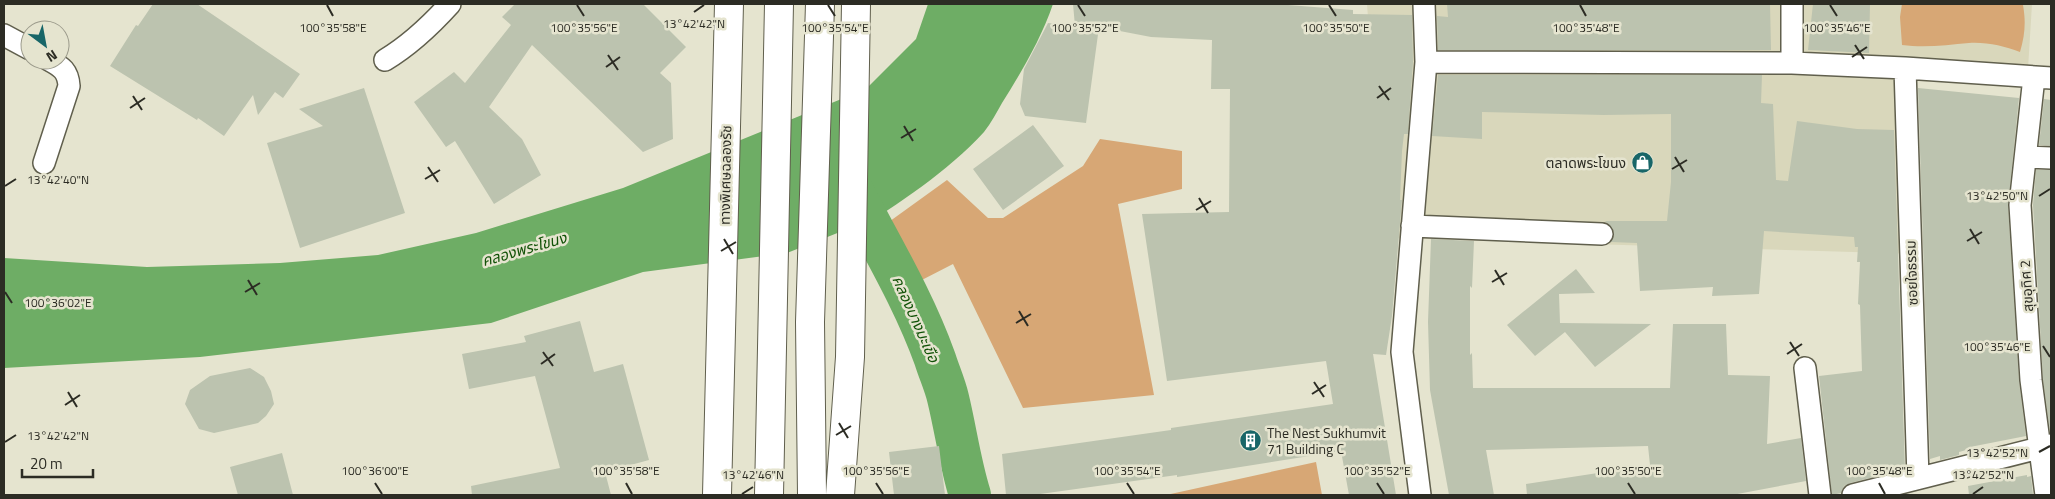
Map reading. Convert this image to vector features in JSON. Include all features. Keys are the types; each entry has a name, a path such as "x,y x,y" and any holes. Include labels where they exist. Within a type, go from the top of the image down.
{"highway":[{"name":"ทางพิเศษฉลองรัช","path":"717,495 729,4"},
{"path":"769,495 779,4"},
{"path":"812,495 810,322 820,4"},
{"path":"840,495 850,357 856,4"}],"street":[{"path":"385,60 399,52 436,20 450,4"},
{"path":"1420,495 1402,352 1426,62 1424,4"},
{"path":"1792,4 1792,64"},
{"path":"4,35 20,44"},
{"path":"1426,62 1792,64 1905,68 2043,77"},
{"name":"ซอยใจธรรม","path":"1905,68 1918,478"},
{"path":"44,162 69,86 69,77 65,70"},
{"name":"สุขอุทิศ 2","path":"2043,77 2026,157 2020,205 2031,380 2046,446 2046,495"},
{"path":"2026,157 2051,158"},
{"path":"1412,226 1602,234"},
{"path":"1804,368 1820,495"},
{"path":"1852,495 2046,446"}],"shaded area":[{"name":"ตลาดพระโขนง","path":"1367,4 2032,4 2027,85 1917,78 1919,254 1362,237 1372,72"},
{"path":"1902,4 2021,4 2023,5 2025,23 2020,52 2002,46 1982,43 1928,46 1902,45 1900,17"},
{"path":"1100,139 1182,151 1182,189 1118,204 1154,395 1023,408 953,264 916,283 886,224 947,180 988,218 1003,218 1083,166"},
{"path":"1316,462 1322,495 1166,495"}],"water":[{"name":"คลองพระโขนง","path":"928,4 1053,4 1043,30 1030,55 984,132 970,147 938,174 888,210 853,232 845,230 787,253 643,272 491,323 200,357 4,368 4,258 147,267 280,263 378,255 476,233 623,188 866,89 916,39"}],"building":[{"path":"153,4 197,4 300,74 283,98 275,92 258,115 253,95 224,136 198,118 197,120 110,66 136,25 138,26"},
{"path":"515,4 643,4 686,47 660,73 671,83 673,139 643,152 532,45 489,107 522,139 541,175 494,204 455,141 446,147 414,102 454,72 465,83 511,25 502,17"},
{"path":"1073,4 1275,4 1353,10 1353,14 1412,15 1413,62 1408,134 1404,134 1402,151 1400,200 1402,200 1392,316 1386,355 1373,354 1396,495 1349,495 1341,451 1177,477 1177,475 1033,495 1006,495 1002,454 1171,430 1171,428 1333,404 1326,361 1167,381 1142,214 1229,212 1230,89 1211,89 1212,40 1151,37 1099,27 1086,123 1025,116 1020,104 1024,69 1048,23 1075,26"},
{"path":"1447,4 1770,4 1771,50 1438,50 1437,16 1448,17"},
{"path":"1813,4 1870,4 1869,53 1808,50"},
{"path":"1438,75 1762,75 1761,103 1773,104 1776,180 1788,181 1797,121 1857,129 1894,130 1905,469 1850,483 1844,486 1841,493 1832,495 1819,376 1862,371 1860,305 1858,304 1860,262 1857,262 1858,247 1855,247 1854,237 1764,231 1759,294 1712,296 1713,287 1640,291 1637,243 1611,242 1614,235 1613,229 1605,221 1667,221 1671,182 1671,114 1604,115 1482,112 1482,139 1432,136"},
{"path":"364,88 405,213 300,248 267,143 323,126 299,109"},
{"path":"1918,88 2019,98 2008,206 2019,381 2026,436 1970,447 1970,449 1959,452 1959,455 1940,460 1940,456 1930,459"},
{"path":"2044,99 2051,100 2051,146 2039,145"},
{"path":"1033,125 1064,166 1003,210 973,169"},
{"path":"2036,170 2051,170 2050,432 2043,379 2033,205"},
{"path":"1431,239 1474,241 1472,288 1470,286 1470,355 1472,353 1473,388 1670,388 1673,324 1726,324 1728,375 1770,376 1767,444 1801,438 1806,481 1732,495 1527,495 1526,484 1650,465 1648,446 1486,450 1494,495 1449,495 1430,390 1428,322"},
{"path":"1576,269 1595,293 1559,294 1560,323 1651,324 1595,367 1565,332 1535,356 1507,325"},
{"path":"580,321 594,372 623,364 649,460 605,472 611,495 472,495 471,486 560,468 535,376 469,389 462,354 526,342 524,336"},
{"path":"250,368 264,377 271,391 274,404 266,416 258,423 214,433 199,429 185,404 190,390 210,376"},
{"path":"939,446 945,495 894,495 889,452"},
{"path":"282,453 293,495 238,495 230,467"},
{"path":"2027,475 2027,477 2031,476 2033,495 1969,495 1968,486"}],"waterway":[{"name":"คลองบางมะเขือ","path":"842,170 915,310 935,359 947,393 963,471 970,495"}],"place":[{"name":"ตลาดพระโขนง","path":"1642,162"},
{"name":"The Nest Sukhumvit 71 Building C","path":"1251,440"}]}
